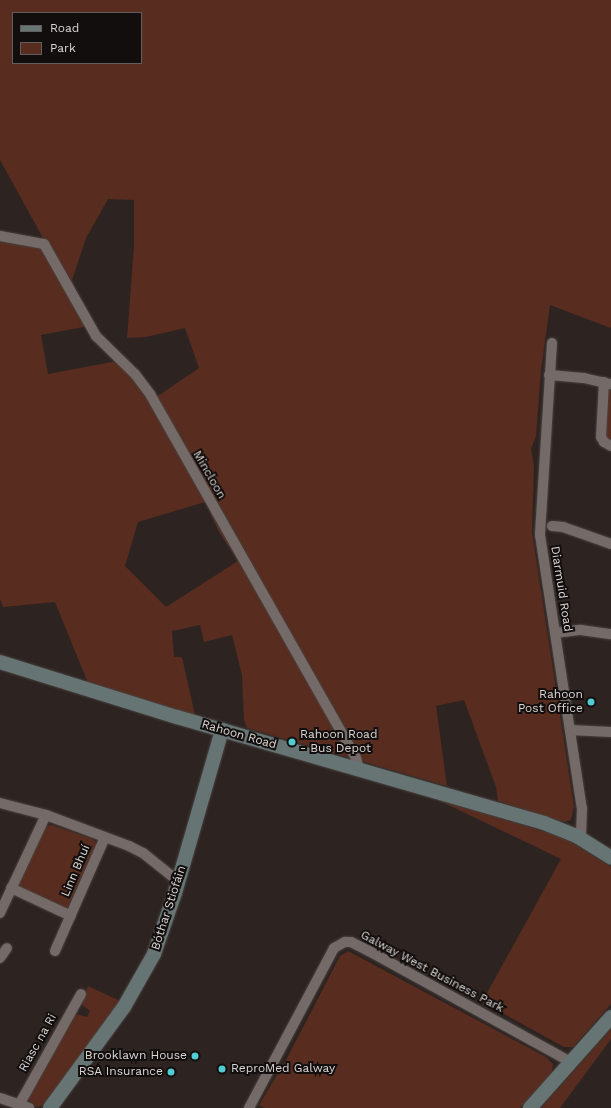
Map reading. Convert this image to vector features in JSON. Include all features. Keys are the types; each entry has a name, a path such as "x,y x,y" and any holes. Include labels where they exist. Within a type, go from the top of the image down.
{"street":[{"name":"Mincloon","path":"0,236 44,244 96,336 135,374 150,394 356,758 360,769"},
{"name":"Diarmuid Road","path":"552,343 539,515 555,633 582,808 578,837"},
{"path":"549,375 608,383 601,437 605,444 611,446"},
{"path":"552,526 563,527 611,544"},
{"path":"555,633 581,630 611,634"},
{"name":"Rahoon Road","path":"0,662 222,730 532,819 578,837 611,858"},
{"name":"Bóthar Stiofáin","path":"50,1108 111,1026 138,984 159,941 222,730"},
{"path":"570,730 611,732"},
{"name":"Linn Bhuí","path":"0,803 46,815 143,853 178,881"},
{"path":"0,913 46,815"},
{"name":"Linn Bhuí","path":"55,951 72,916 105,837"},
{"name":"Linn Bhuí","path":"11,888 72,916"},
{"name":"Galway West Business Park","path":"248,1108 334,948 345,942 351,942 368,951 571,1062"},
{"path":"0,958 7,948"},
{"name":"Riasc na Ri","path":"0,1098 24,1106 81,994"},
{"path":"530,1108 611,1016"}],"green space":[{"path":"0,0 611,0 611,328 550,305 541,371 536,436 531,449 534,467 532,532 574,807 571,820 563,822 498,801 496,787 464,700 436,706 447,786 247,728 244,720 242,675 232,635 204,642 200,625 172,631 174,657 182,657 195,715 88,683 55,602 3,607 0,599 0,242 33,246 43,238 0,160","holes":["108,199 134,200 134,246 127,338 146,337 185,328 199,368 158,396 128,359 48,374 41,335 94,325 81,304 72,280 86,238","205,502 219,532 238,561 166,607 125,566 138,522"]},
{"path":"611,390 611,441 605,435 607,394"},
{"path":"436,799 552,834 571,842 611,867 611,1004 573,1047 564,1047 482,1002 561,859"},
{"path":"52,825 93,839 97,844 67,909 20,887 19,883 45,826"},
{"path":"348,951 546,1057 553,1064 552,1072 520,1108 265,1108 259,1105 286,1060 340,956"},
{"path":"88,986 120,1001 44,1104 39,1107 34,1106 28,1099 73,1016 76,1014 87,1017 90,1011 81,1004"},
{"path":"611,1029 611,1039 560,1108 541,1108"}],"place":[{"name":"Rahoon Post Office","path":"591,702"},
{"name":"Rahoon Road - Bus Depot","path":"292,742"},
{"name":"Brooklawn House","path":"195,1056"},
{"name":"ReproMed Galway","path":"222,1069"},
{"name":"RSA Insurance","path":"171,1072"}]}
